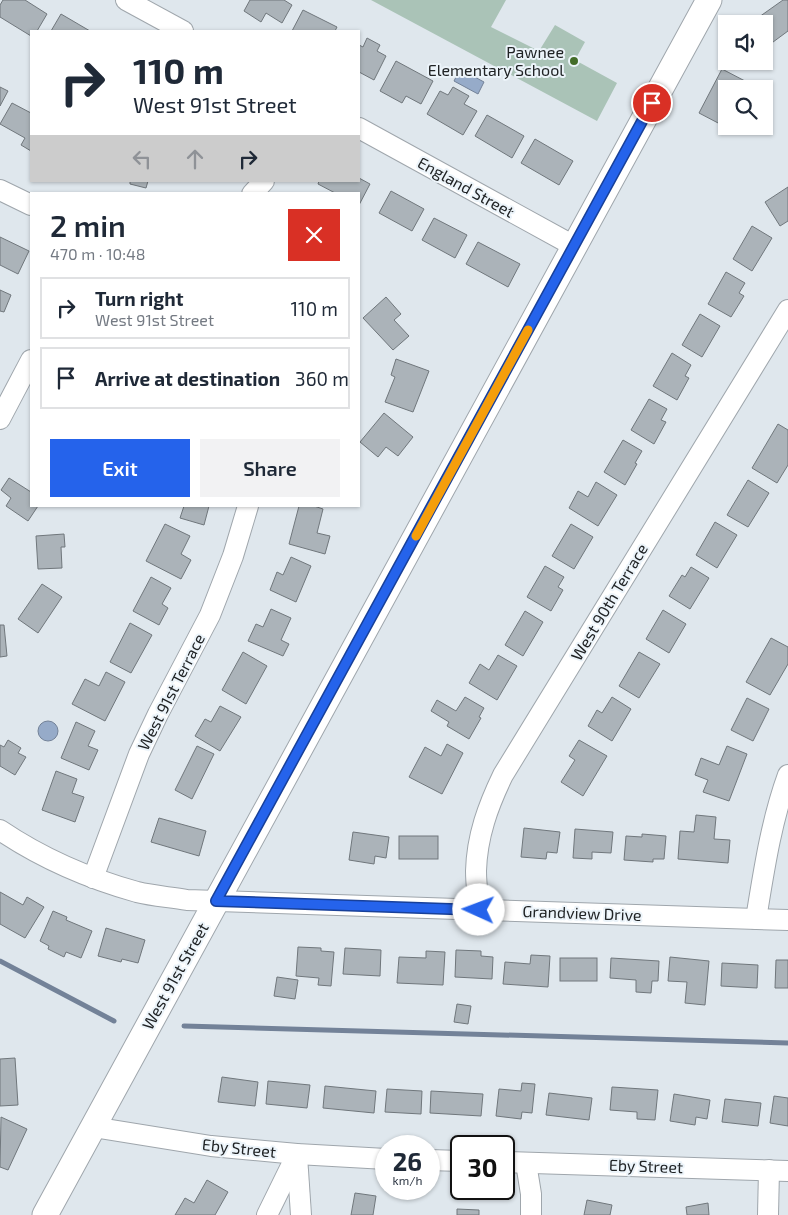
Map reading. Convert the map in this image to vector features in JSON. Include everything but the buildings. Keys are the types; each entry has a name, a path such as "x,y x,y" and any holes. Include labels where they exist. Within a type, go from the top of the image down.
{"street":[{"path":"126,0 181,30"},
{"name":"West 91st Street","path":"45,1215 709,0"},
{"name":"England Street","path":"360,129 574,246"},
{"path":"254,192 263,182"},
{"path":"0,190 30,205"},
{"name":"West 90th Terrace","path":"479,910 476,872 480,835 489,804 503,775 788,310"},
{"path":"0,419 30,362"},
{"name":"West 91st Terrace","path":"93,878 139,754 210,615 233,556 248,507"},
{"path":"756,919 769,837 778,802 788,775"},
{"name":"Grandview Drive","path":"0,830 59,865 93,878 139,892 187,900 788,920"},
{"name":"Eby Street","path":"93,1127 211,1146 297,1154 375,1158"},
{"path":"268,1215 297,1154"},
{"path":"297,1154 301,1215"},
{"name":"Eby Street","path":"515,1162 778,1171"},
{"path":"526,1163 531,1194 531,1215"},
{"path":"768,1215 778,1171"}],"green space":[{"path":"371,0 506,0 491,27 539,51 555,25 585,42 575,60 617,83 597,121"}],"water":[{"path":"460,69 484,82 478,94 454,81"},
{"path":"48,721 55,724 58,731 55,738 48,741 41,738 38,731 41,724"}],"waterway":[{"path":"0,961 114,1021"},
{"path":"184,1026 788,1043"}],"slow traffic":[{"path":"416,536 528,330"}],"place":[{"name":"Pawnee Elementary School","path":"574,61"}],"route":[{"path":"479,910 216,901 652,103"}]}
